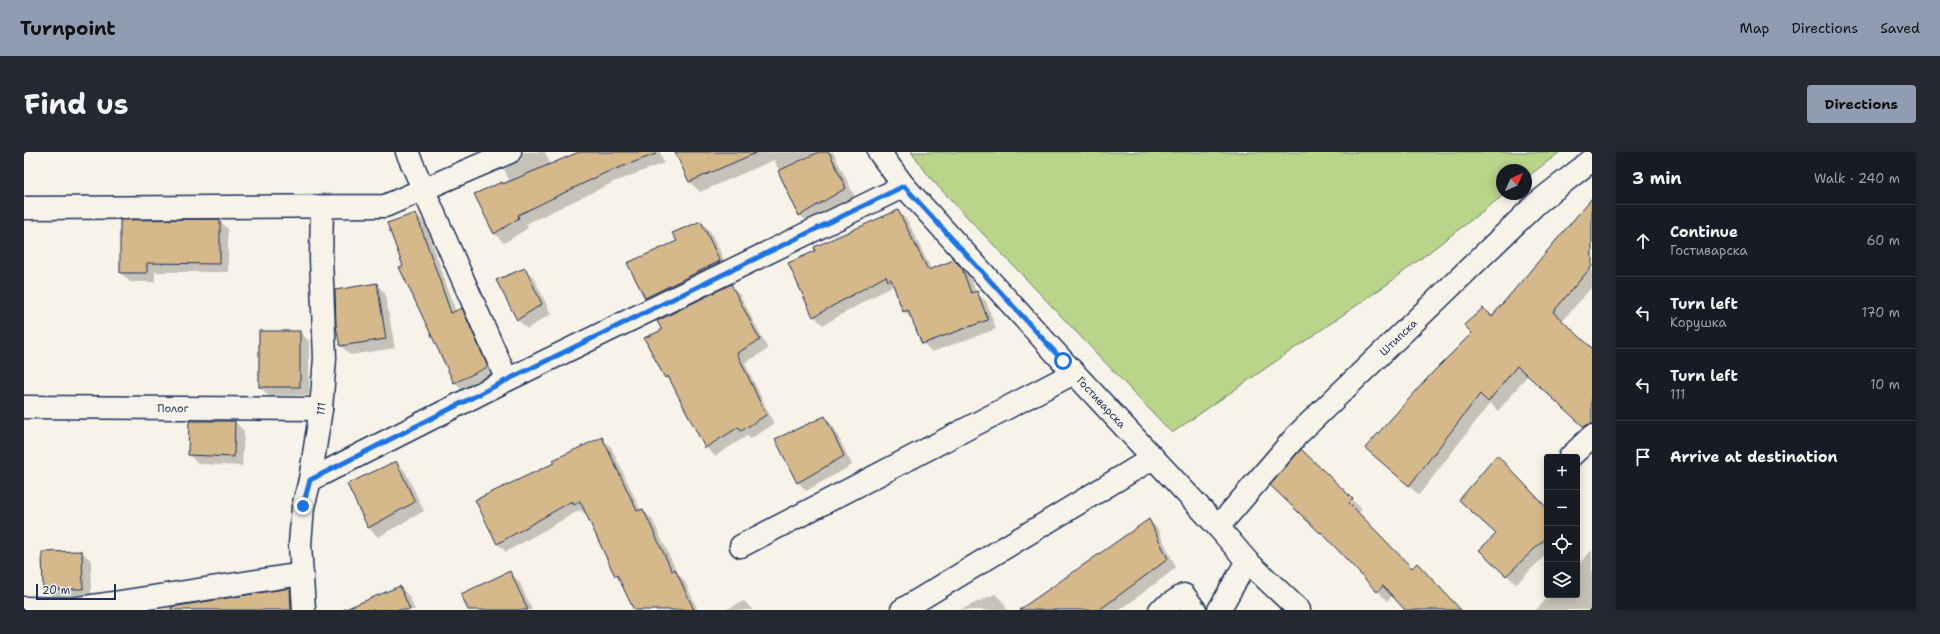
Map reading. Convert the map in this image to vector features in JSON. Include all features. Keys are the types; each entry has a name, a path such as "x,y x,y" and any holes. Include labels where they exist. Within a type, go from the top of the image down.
{"street":[{"path":"407,152 507,380"},
{"path":"24,208 385,206 510,152"},
{"name":"Гостиварска","path":"879,152 904,186 1074,373 1218,527 1247,561 1299,610"},
{"name":"Штипска","path":"1218,527 1297,434 1537,203 1592,160"},
{"path":"310,480 507,380 904,186"},
{"name":"111","path":"304,610 300,544 303,506 310,480 321,410 325,358 322,207"},
{"path":"741,546 1074,373"},
{"name":"Полог","path":"24,407 321,410"},
{"path":"1573,454 1592,436"},
{"path":"902,610 1153,458"},
{"path":"1219,610 1247,561"},
{"path":"24,608 70,608 107,604 302,574"},
{"path":"1160,610 1184,595 1195,610"}],"green space":[{"path":"911,152 1560,152 1532,173 1532,164 1496,164 1497,200 1389,283 1172,433 932,180"}],"building":[{"path":"579,152 655,152 656,154 605,173 518,215 519,218 494,234 474,194 502,182 503,184"},
{"path":"675,152 758,152 689,182"},
{"path":"819,152 829,152 846,188 799,216 778,171"},
{"path":"1592,198 1592,266 1553,312 1592,348 1592,424 1584,427 1517,366 1488,402 1480,394 1409,486 1365,448 1433,372 1472,333 1464,325 1483,308 1492,316"},
{"path":"898,210 928,270 954,260 962,268 971,293 977,291 988,320 922,344 908,310 903,312 891,279 888,281 886,276 813,317 788,263 815,251 814,247"},
{"path":"416,213 451,313 462,308 488,367 454,383 399,267 403,266 387,223"},
{"path":"220,219 220,264 147,263 147,273 120,273 120,220"},
{"path":"701,221 720,261 645,298 627,263 677,241 672,233"},
{"path":"525,268 542,304 517,320 496,280"},
{"path":"377,283 386,339 340,346 336,326 335,290"},
{"path":"731,284 760,340 737,353 766,415 741,431 739,427 705,448 668,376 665,378 644,338 662,330 657,321"},
{"path":"259,331 300,331 300,387 259,387"},
{"path":"825,416 844,456 797,483 775,439"},
{"path":"189,421 235,421 234,457 188,455"},
{"path":"602,437 637,511 643,509 672,571 675,569 694,610 634,610 617,575 615,576 580,501 574,505 572,501 497,544 475,500 554,463 553,460"},
{"path":"1301,449 1353,499 1349,503 1412,568 1417,563 1461,610 1405,610 1383,586 1377,592 1321,532 1320,533 1270,485"},
{"path":"1497,455 1544,505 1544,540 1506,576 1479,550 1496,534 1459,500"},
{"path":"396,461 415,502 368,528 347,484"},
{"path":"1149,519 1168,559 1099,610 1019,610"},
{"path":"82,551 83,589 43,589 42,552"},
{"path":"510,571 528,610 468,610 461,594"},
{"path":"400,586 410,610 343,610"},
{"path":"290,588 291,610 172,610 171,607"}],"route":[{"path":"303,506 310,480 507,380 904,186 1063,361"}]}
